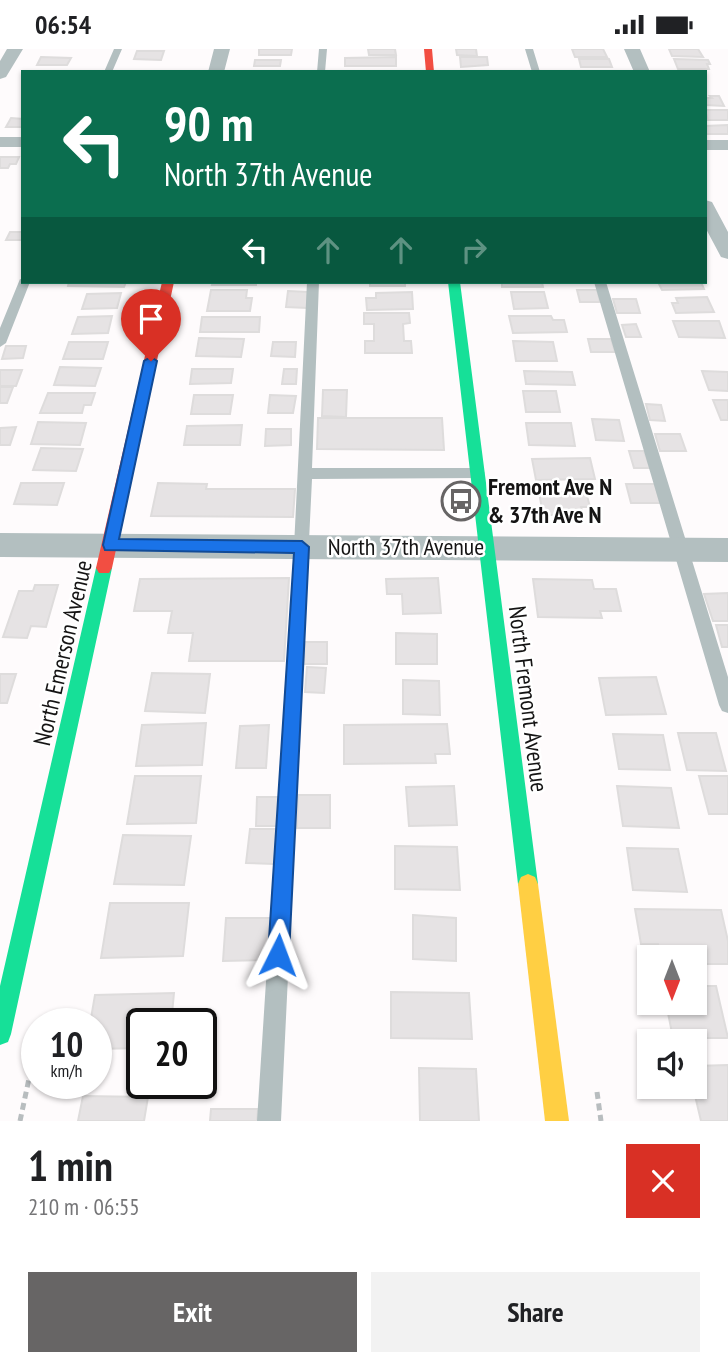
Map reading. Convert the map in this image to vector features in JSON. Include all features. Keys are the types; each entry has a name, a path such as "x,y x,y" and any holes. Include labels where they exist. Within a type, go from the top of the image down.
{"street":[{"path":"0,74 15,49"},
{"path":"217,70 222,49"},
{"path":"428,49 430,70"},
{"path":"632,49 641,70"},
{"path":"0,142 21,142"},
{"path":"707,145 728,145"},
{"path":"707,210 728,253"},
{"name":"North Emerson Avenue","path":"0,1034 168,284"},
{"name":"North Fremont Avenue","path":"454,284 557,1121"},
{"name":"North 37th Avenue","path":"0,545 728,550"}],"lane":[{"path":"109,70 118,49"},
{"path":"321,70 323,49"},
{"path":"529,49 535,70"},
{"path":"0,343 23,284"},
{"path":"269,1121 302,547 313,284"},
{"path":"601,284 728,705"},
{"path":"304,474 478,473"}],"path":[{"path":"20,1121 25,1099"}],"building":[{"path":"259,49 292,49 291,55 259,55"},
{"path":"368,49 395,49 396,55 369,55"},
{"path":"456,49 476,49 477,56 457,55"},
{"path":"572,49 603,49 607,57 575,57"},
{"path":"669,49 698,49 703,57 672,56"},
{"path":"137,51 164,51 161,60 134,59"},
{"path":"41,57 71,58 67,65 37,65"},
{"path":"396,57 396,66 345,66 345,58"},
{"path":"460,57 487,57 488,65 461,67"},
{"path":"579,59 609,59 612,67 581,67"},
{"path":"674,59 708,60 709,69 678,69"},
{"path":"255,60 281,60 280,66 254,66"},
{"path":"710,96 719,96 724,106 707,105 707,98 712,98"},
{"path":"707,110 728,110 728,120 708,120"},
{"path":"11,118 21,119 21,127 6,127"},
{"path":"728,125 728,134 707,134 707,126"},
{"path":"0,157 19,157 16,164 0,168"},
{"path":"10,232 21,232 21,240 6,240"},
{"path":"68,284 125,284 124,287"},
{"path":"212,284 256,284 256,285"},
{"path":"370,284 405,284 405,286"},
{"path":"502,284 542,284 543,287 502,287"},
{"path":"659,284 702,284 704,289 662,290"},
{"path":"211,290 247,290 246,298 252,298 250,311 207,311"},
{"path":"577,290 597,290 600,302 580,302"},
{"path":"288,291 308,292 307,308 286,307"},
{"path":"412,292 413,309 367,310 366,298 376,298 376,293"},
{"path":"511,292 544,292 548,308 514,309"},
{"path":"121,293 117,308 82,309 87,294"},
{"path":"707,297 714,312 676,313 672,303 678,303 676,298"},
{"path":"613,299 636,299 640,313 617,313"},
{"path":"364,313 409,313 410,323 403,324 404,341 411,341 412,353 365,353 365,341 374,341 374,324 364,324"},
{"path":"112,316 108,333 72,334 78,317"},
{"path":"509,316 551,316 553,320 564,320 567,332 513,333"},
{"path":"202,317 260,317 259,332 200,332"},
{"path":"673,321 719,321 725,338 679,337"},
{"path":"636,324 641,337 626,337 622,325"},
{"path":"199,338 244,339 241,357 196,356"},
{"path":"588,339 611,339 615,352 591,352"},
{"path":"513,341 553,342 557,361 516,361"},
{"path":"69,342 108,342 103,359 63,359"},
{"path":"273,342 296,342 295,357 271,356"},
{"path":"6,346 26,346 23,358 2,359"},
{"path":"60,367 101,368 95,386 54,385"},
{"path":"192,369 233,369 231,383 190,384"},
{"path":"284,369 297,369 296,384 282,384"},
{"path":"0,370 22,370 16,386 0,386"},
{"path":"524,371 572,372 575,385 526,384"},
{"path":"702,371 728,372 728,391 709,390"},
{"path":"0,387 13,387 7,403 0,403"},
{"path":"323,390 347,390 346,417 322,416"},
{"path":"523,391 556,391 560,412 526,412"},
{"path":"48,393 95,393 91,405 84,405 82,413 40,413"},
{"path":"194,395 233,395 230,414 191,414"},
{"path":"270,395 296,396 293,413 268,413"},
{"path":"713,400 728,400 728,420 721,420"},
{"path":"646,404 661,405 665,421 650,420"},
{"path":"318,418 442,418 444,450 317,449"},
{"path":"592,419 619,420 624,441 596,440"},
{"path":"38,422 86,423 80,445 31,444"},
{"path":"526,423 571,423 575,446 529,445"},
{"path":"242,425 240,445 184,445 187,426"},
{"path":"16,427 10,445 0,445 0,428"},
{"path":"266,429 291,429 291,445 265,446"},
{"path":"655,434 680,434 686,451 660,451"},
{"path":"41,448 83,449 76,471 33,470"},
{"path":"629,451 644,451 650,468 634,468"},
{"path":"590,458 595,479 536,480 532,459"},
{"path":"21,483 64,483 57,505 14,504"},
{"path":"158,483 207,484 206,489 295,489 293,517 151,516"},
{"path":"626,484 655,484 660,503 631,503"},
{"path":"539,492 586,492 590,507 581,507 583,515 543,515"},
{"path":"289,578 284,661 189,661 193,633 168,633 172,611 134,611 140,579"},
{"path":"438,578 441,613 403,614 402,594 387,594 386,579"},
{"path":"533,579 592,580 594,589 616,589 621,611 600,611 602,618 538,617"},
{"path":"35,585 58,585 46,627 31,626 27,638 3,637 19,591 33,591"},
{"path":"728,593 728,621 713,621 704,594"},
{"path":"716,625 728,625 728,647 722,647"},
{"path":"396,633 437,634 437,664 396,664"},
{"path":"305,642 327,642 327,664 304,664"},
{"path":"307,667 326,668 324,693 305,692"},
{"path":"152,673 210,674 205,713 145,711"},
{"path":"0,674 16,674 7,703 0,703"},
{"path":"656,677 666,714 606,715 599,678"},
{"path":"403,680 439,681 440,715 403,714"},
{"path":"206,723 202,765 136,766 142,725"},
{"path":"447,724 450,754 435,754 436,763 344,764 344,725"},
{"path":"269,725 266,768 236,768 240,726"},
{"path":"678,733 716,733 726,771 687,770"},
{"path":"613,734 663,735 670,770 619,769"},
{"path":"135,776 201,776 196,823 127,824"},
{"path":"699,776 728,776 728,814 709,814"},
{"path":"454,786 457,825 409,826 406,787"},
{"path":"617,786 671,788 679,828 623,826"},
{"path":"298,795 330,795 330,828 297,828"},
{"path":"257,797 278,797 277,826 256,826"},
{"path":"250,829 277,829 274,864 246,863"},
{"path":"123,835 191,836 184,885 114,884"},
{"path":"395,846 457,847 460,890 395,889"},
{"path":"627,848 678,849 687,892 633,890"},
{"path":"110,903 189,903 183,956 101,958"},
{"path":"635,909 721,910 728,941 728,964 707,964 707,945 641,944"},
{"path":"413,915 456,918 456,961 413,959"},
{"path":"226,918 271,918 269,960 223,961"},
{"path":"707,986 716,986 728,1038 707,1038 707,1029 671,1029 668,1015 707,1015"},
{"path":"391,992 469,993 472,1039 391,1038"},
{"path":"174,993 173,1008 126,1008 126,1048 112,1049 112,1008 93,1008 95,995"},
{"path":"728,1065 728,1121 701,1121 696,1099 707,1099 707,1066"},
{"path":"419,1068 476,1069 479,1121 420,1121"},
{"path":"112,1096 148,1099 144,1121 78,1121 82,1099 112,1099"},
{"path":"211,1109 258,1109 257,1121 210,1121"}],"traffic: fast":[{"path":"454,284 528,884"},
{"path":"0,1034 104,568"}],"traffic: slow":[{"path":"528,884 557,1121"}],"traffic: jam":[{"path":"428,49 430,70"},
{"path":"104,568 168,284"}],"place":[{"name":"Fremont Ave N & 37th Ave N","path":"461,501"}],"route":[{"path":"151,361 110,545 302,547 278,955"}]}
